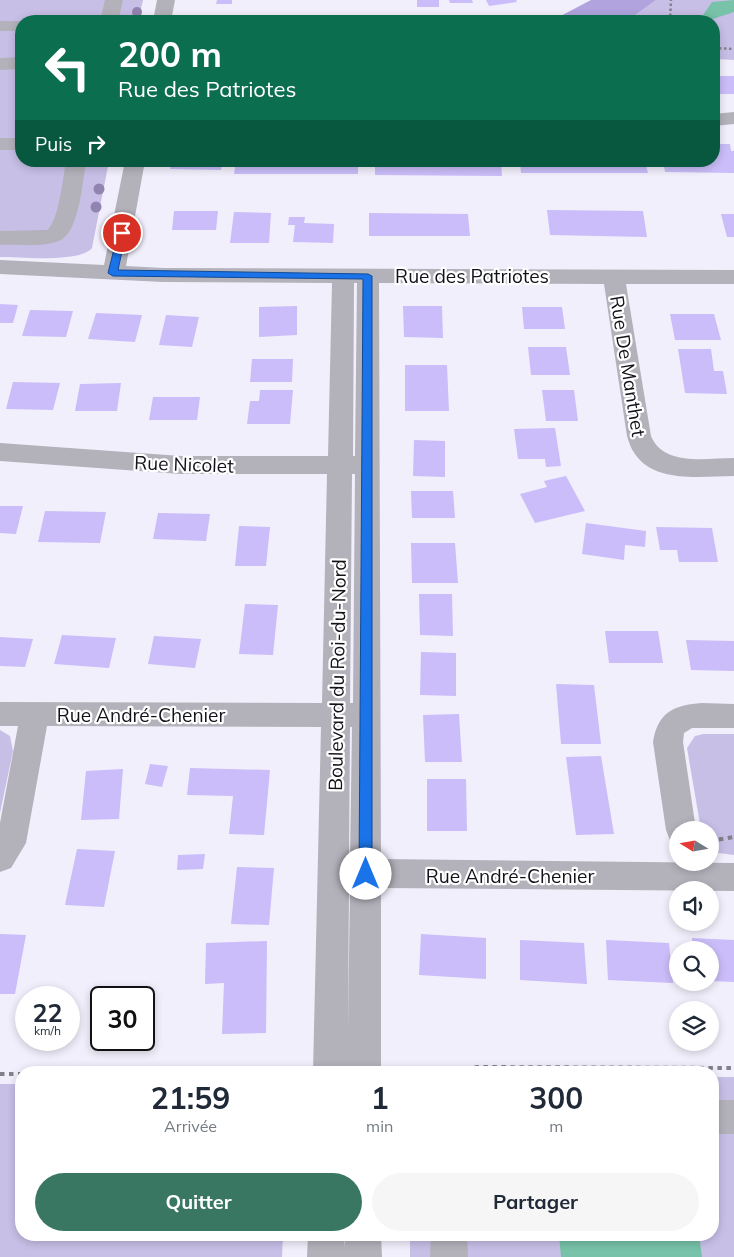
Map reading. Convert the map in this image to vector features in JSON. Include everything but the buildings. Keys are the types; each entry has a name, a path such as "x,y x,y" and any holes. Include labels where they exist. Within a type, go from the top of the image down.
{"street":[{"path":"110,15 114,0"},
{"path":"163,15 166,0"},
{"path":"0,26 15,26"},
{"path":"0,64 15,63"},
{"path":"720,119 734,118"},
{"path":"0,144 15,144"},
{"path":"0,238 46,237 53,236 58,232 62,224 75,167"},
{"path":"113,273 119,251 134,167"},
{"name":"Rue des Patriotes","path":"0,267 113,273 343,276 734,277"},
{"name":"Boulevard du Roi-du-Nord","path":"330,1066 343,276"},
{"name":"Boulevard du Roi-du-Nord","path":"364,1066 368,276"},
{"name":"Rue De Manthet","path":"614,276 639,436 643,450 654,460 666,464 734,467"},
{"name":"Rue Nicolet","path":"0,452 162,464 368,465"},
{"name":"Rue André-Chenier","path":"0,714 367,714"},
{"name":"Rue André-Chenier","path":"0,858 11,843 13,835 35,714"},
{"path":"680,821 668,742 669,730 675,721 685,717 734,716"},
{"name":"Rue André-Chenier","path":"333,873 669,870"},
{"name":"Rue André-Chenier","path":"694,871 734,876"},
{"path":"719,1117 734,1117"},
{"path":"326,1241 326,1257"},
{"path":"363,1241 363,1257"},
{"path":"449,1241 449,1257"}],"path":[{"path":"670,15 671,0"},
{"path":"720,48 734,49"},
{"path":"719,840 734,837"},
{"path":"719,1068 734,1068"},
{"path":"0,1074 15,1074"}],"shaded area":[{"path":"0,0 143,0 139,15 15,15 15,167 108,167 92,248 85,253 75,256 0,257"},
{"path":"591,0 656,0 635,15 562,15"},
{"path":"656,0 734,0 734,60 720,59 720,15 635,15"},
{"path":"734,0 734,12 720,17 720,15 703,15 712,2"},
{"path":"0,730 10,736 13,751 0,813"},
{"path":"703,734 734,734 734,855 719,853 719,821 699,821 687,748 695,736"},
{"path":"719,1077 734,1077 734,1257 410,1257 410,1241 719,1241"},
{"path":"0,1084 15,1084 15,1241 283,1241 282,1257 0,1257"},
{"path":"560,1241 700,1241 702,1257 561,1257"}],"route":[{"path":"122,233 113,273 368,276 366,874"}]}
